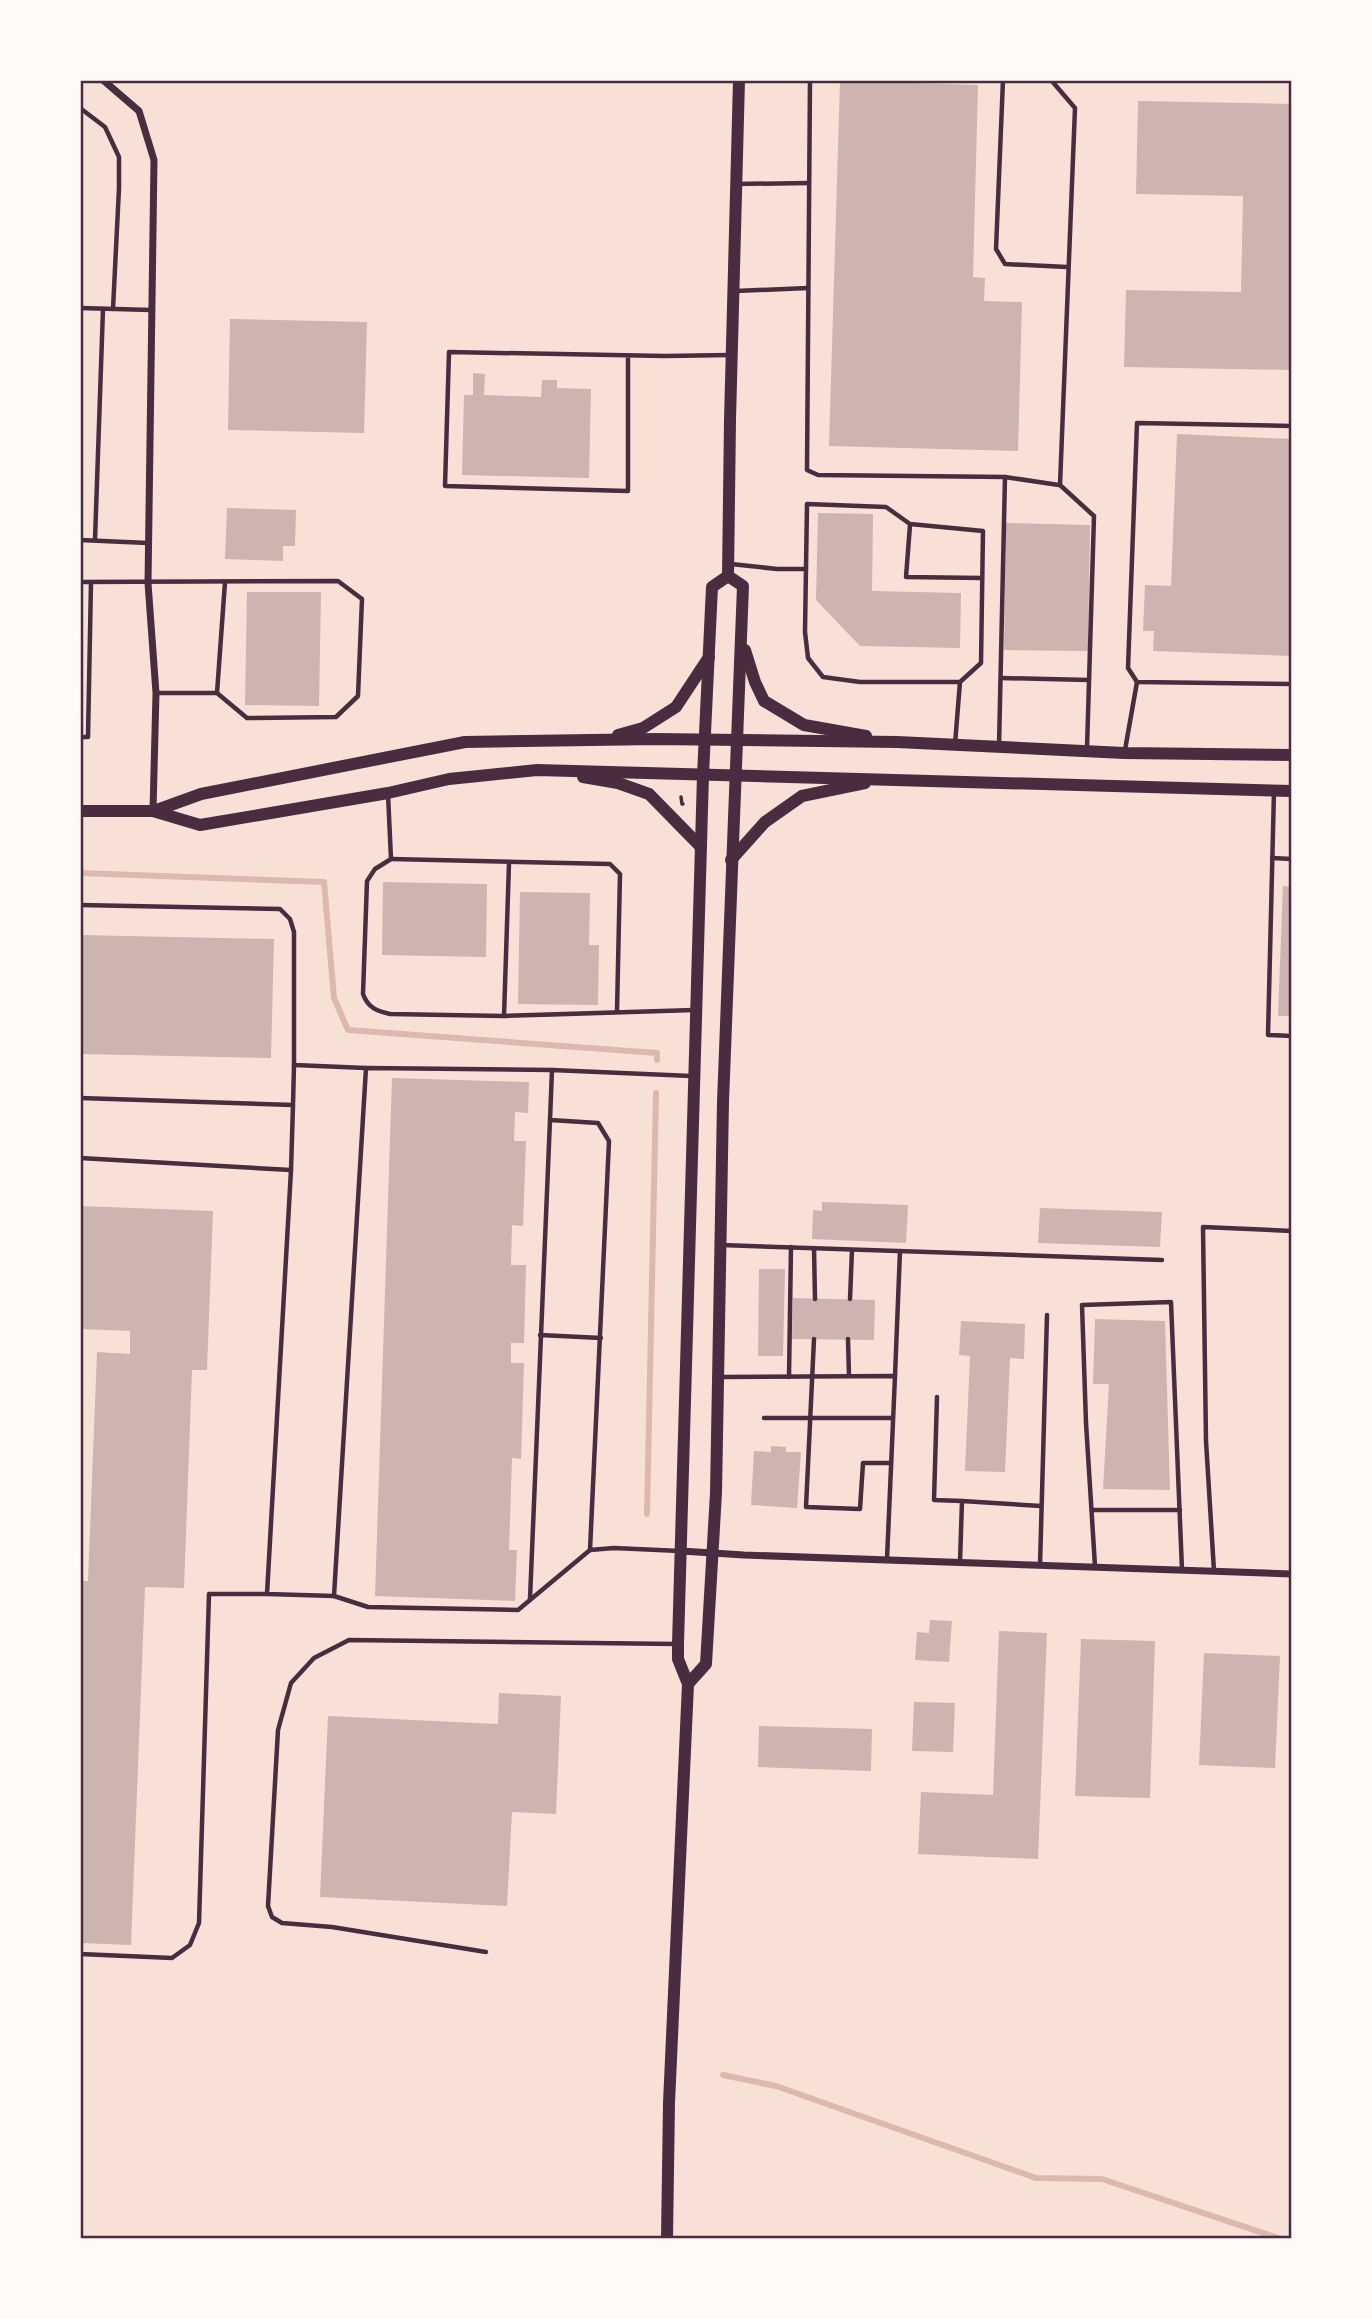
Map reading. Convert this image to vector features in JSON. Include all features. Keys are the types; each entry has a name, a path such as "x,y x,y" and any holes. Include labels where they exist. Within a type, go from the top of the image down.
{"main road":[{"path":"667,2238 669,2103 688,1684 678,1659 678,1644 703,775 712,587 728,570 731,355 740,80"},
{"path":"688,1684 706,1664 713,1553 731,860 743,586 728,570"},
{"path":"742,640 764,701 804,724 897,743"},
{"path":"604,739 643,728 676,707 709,657"},
{"path":"153,811 201,794 465,742 604,739 897,743 1124,753 1292,755"},
{"path":"80,811 153,811 200,825 387,793 449,779 537,770 1292,791"},
{"path":"537,770 618,783 649,794 701,847"},
{"path":"731,860 765,822 802,796 888,779"}],"street":[{"path":"103,80 139,111 154,160 148,542 148,583 156,693 153,811"},
{"path":"681,1551 1292,1574"}],"lane":[{"path":"810,80 807,470 818,475 1005,477 1060,485 1094,516 1087,751"},
{"path":"1003,80 996,249 1006,264 1067,267"},
{"path":"1051,80 1075,108 1060,485"},
{"path":"80,108 106,127 119,157 113,309"},
{"path":"736,184 809,183"},
{"path":"733,291 808,288"},
{"path":"80,308 152,310"},
{"path":"95,540 103,309"},
{"path":"628,356 628,491 445,486 449,352 731,355"},
{"path":"1124,753 1137,682 1128,668 1137,423 1292,426"},
{"path":"999,747 1005,477"},
{"path":"807,504 886,507 910,524 983,531 981,663 960,681 860,682 824,677 808,658 805,632 807,504"},
{"path":"910,524 906,577 982,578"},
{"path":"80,540 148,542"},
{"path":"728,570 806,569"},
{"path":"80,582 338,581 362,599 358,696 336,717 247,718 217,693 156,693"},
{"path":"80,737 88,737 91,582"},
{"path":"217,693 225,582"},
{"path":"1001,678 1089,680"},
{"path":"955,745 960,681"},
{"path":"1137,682 1292,684"},
{"path":"1274,790 1268,1035 1292,1036"},
{"path":"387,793 391,859"},
{"path":"1272,858 1292,859"},
{"path":"617,1011 620,874 610,864 391,859 375,869 367,881 363,994 374,1010 390,1014 504,1016 696,1010"},
{"path":"504,1016 509,863"},
{"path":"80,905 280,909 290,919 294,932 291,1170 267,1594"},
{"path":"294,1065 694,1076"},
{"path":"334,1596 366,1068"},
{"path":"530,1600 552,1070"},
{"path":"80,1098 293,1105"},
{"path":"550,1120 597,1123 609,1141 590,1550"},
{"path":"80,1158 291,1170"},
{"path":"1214,1572 1206,1441 1203,1227 1292,1231"},
{"path":"720,1245 1162,1260"},
{"path":"789,1377 791,1247"},
{"path":"814,1248 815,1299"},
{"path":"850,1299 852,1250"},
{"path":"887,1559 900,1251"},
{"path":"1095,1567 1083,1305 1171,1303 1182,1570"},
{"path":"1040,1565 1047,1315"},
{"path":"540,1335 601,1338"},
{"path":"814,1339 806,1507 860,1509 863,1462 891,1463"},
{"path":"848,1339 849,1376"},
{"path":"80,1371 80,1398"},
{"path":"718,1377 895,1377"},
{"path":"937,1397 934,1500 1041,1506"},
{"path":"764,1418 893,1418"},
{"path":"960,1562 962,1501"},
{"path":"1092,1510 1180,1510"},
{"path":"80,1954 172,1958 190,1945 199,1923 209,1594 334,1596 368,1607 519,1611 590,1550 614,1548 681,1551"},
{"path":"486,1952 332,1927 282,1923 272,1917 268,1906 278,1730 291,1683 314,1658 349,1640 678,1644"}],"path":[{"path":"681,797 682,804 689,805"}],"building":[{"path":"840,81 978,85 973,277 985,278 984,301 1022,302 1018,451 829,446"},
{"path":"1138,101 1292,104 1292,370 1124,367 1126,290 1241,292 1243,196 1136,194"},
{"path":"230,319 367,322 364,433 228,430"},
{"path":"473,373 485,374 484,395 541,397 542,380 557,380 557,388 591,389 589,478 462,475 464,395 473,395"},
{"path":"1177,434 1292,439 1292,656 1153,651 1154,631 1143,631 1145,585 1171,586"},
{"path":"227,508 296,510 295,546 283,546 283,561 225,559"},
{"path":"818,513 873,514 872,591 961,593 960,648 860,646 816,600"},
{"path":"1006,523 1090,525 1088,651 1004,650"},
{"path":"247,592 321,592 319,706 245,705"},
{"path":"383,882 487,884 486,957 382,955"},
{"path":"1283,886 1292,887 1292,1016 1278,1016"},
{"path":"520,892 590,893 589,945 599,945 598,1005 518,1004"},
{"path":"80,935 274,939 271,1058 80,1054"},
{"path":"392,1078 529,1082 528,1113 515,1112 514,1141 526,1141 523,1226 512,1225 511,1265 526,1265 524,1343 511,1343 511,1363 524,1363 521,1459 512,1458 509,1550 517,1550 515,1601 375,1596"},
{"path":"822,1202 908,1205 906,1243 812,1239 813,1210 822,1211"},
{"path":"80,1206 213,1211 207,1370 192,1370 184,1588 145,1587 131,1945 80,1943 80,1581 88,1581 97,1352 130,1354 130,1331 80,1329"},
{"path":"1040,1208 1162,1212 1160,1247 1038,1243"},
{"path":"759,1269 785,1269 783,1356 758,1356"},
{"path":"793,1298 875,1300 874,1340 792,1339"},
{"path":"1095,1319 1165,1321 1170,1490 1103,1489 1109,1384 1093,1384"},
{"path":"961,1321 1025,1324 1024,1359 1010,1358 1005,1472 965,1471 970,1356 959,1355"},
{"path":"771,1446 786,1447 786,1452 801,1452 797,1508 751,1505 754,1451 771,1452"},
{"path":"930,1620 952,1621 949,1662 915,1660 917,1632 929,1633"},
{"path":"999,1631 1047,1633 1038,1859 918,1854 921,1792 993,1795"},
{"path":"1081,1639 1155,1641 1150,1798 1075,1796"},
{"path":"1204,1653 1280,1656 1275,1768 1199,1765"},
{"path":"499,1693 561,1696 556,1814 512,1812 507,1906 320,1897 328,1716 498,1724"},
{"path":"914,1702 955,1703 953,1752 912,1751"},
{"path":"759,1726 872,1729 871,1771 758,1767"}],"waterway":[{"path":"80,873 324,882 334,998 348,1030 657,1053 657,1060"},
{"path":"647,1514 656,1093"},
{"path":"723,2075 776,2086 1036,2178 1102,2179 1278,2238"}]}
